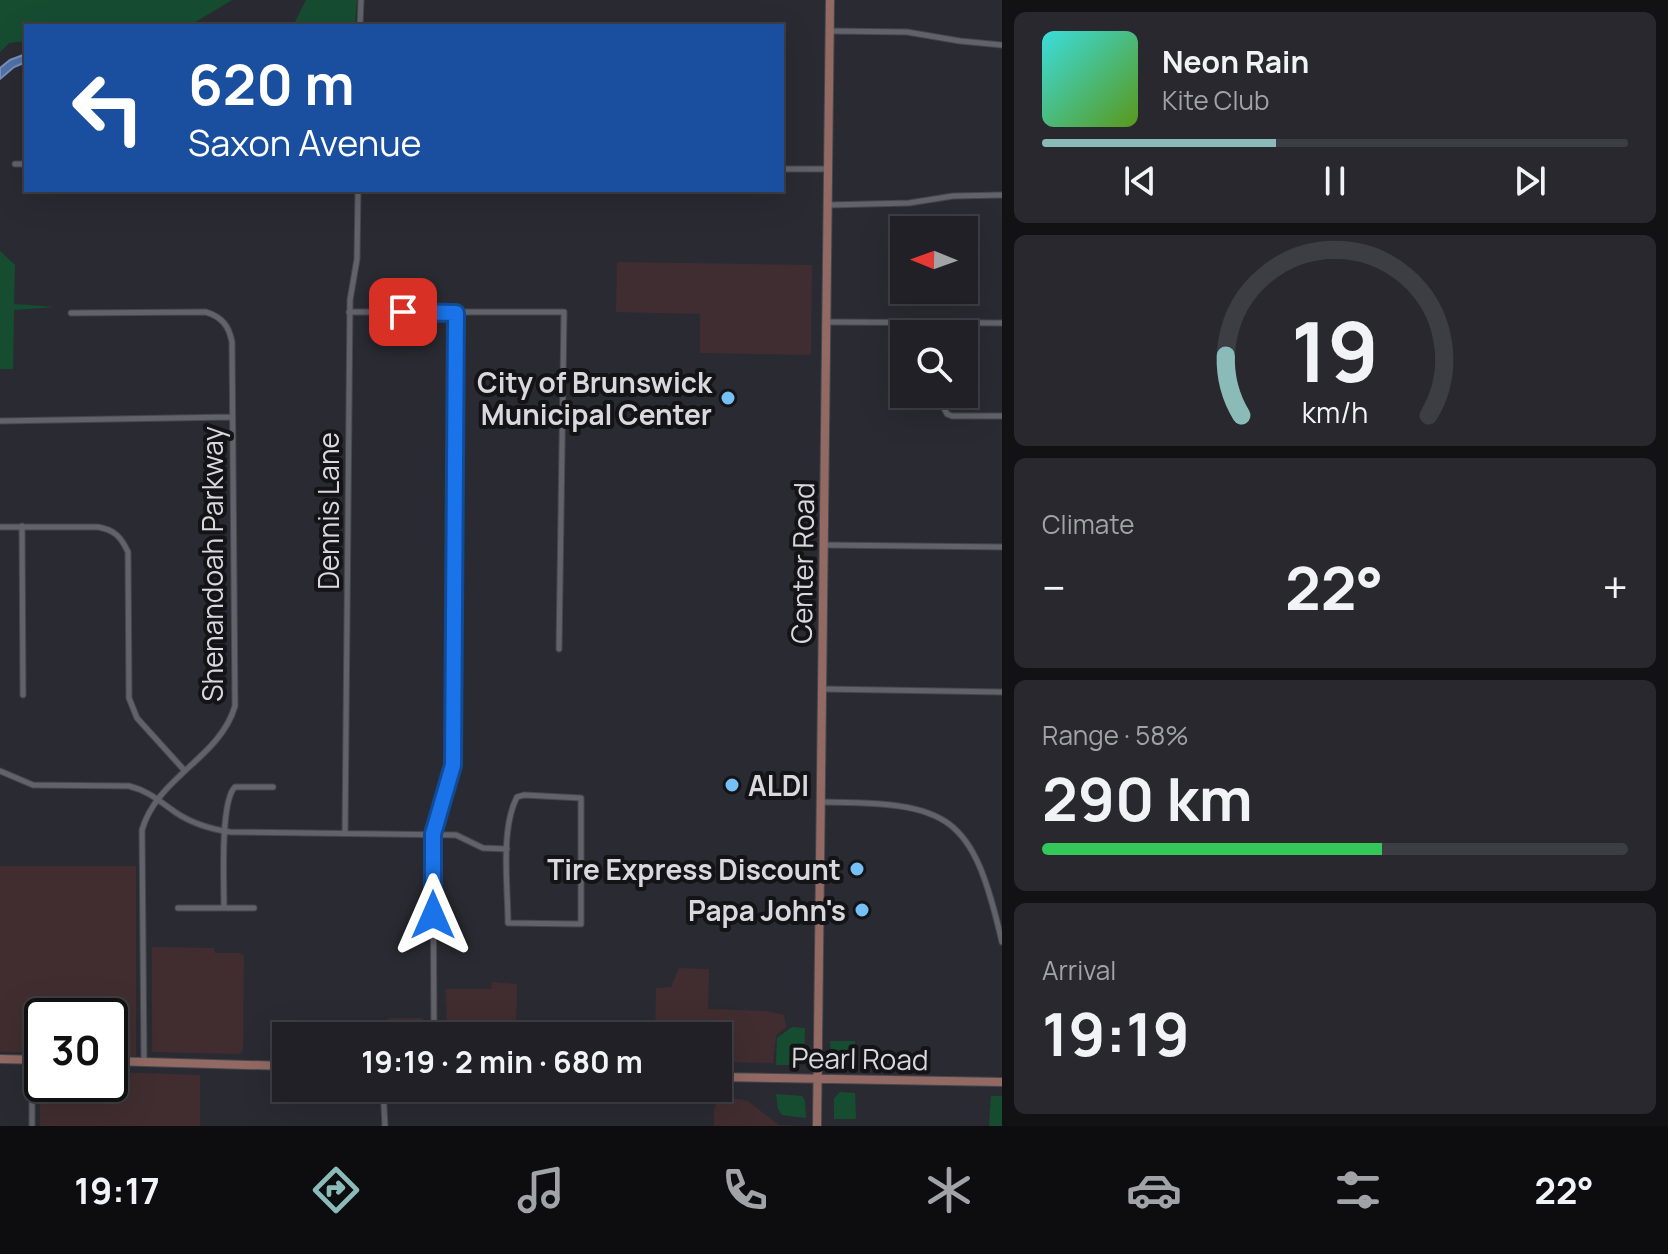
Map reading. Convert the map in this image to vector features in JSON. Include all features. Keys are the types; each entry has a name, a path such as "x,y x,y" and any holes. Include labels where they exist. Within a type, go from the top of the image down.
{"main road":[{"name":"Center Road","path":"817,1126 830,0"},
{"path":"0,1059 24,1060"},
{"path":"128,1062 272,1066"},
{"name":"Pearl Road","path":"732,1077 1002,1082"}],"street":[{"path":"360,24 361,0"},
{"path":"829,31 907,32 1002,45"},
{"path":"15,164 24,164"},
{"path":"784,169 828,169"},
{"name":"Dennis Lane","path":"345,833 349,312 357,259 358,192"},
{"path":"828,205 909,203 953,196 1002,195"},
{"name":"Shenandoah Parkway","path":"71,313 206,312 224,321 230,330 232,342 235,706 224,733 158,797 142,830 144,1062"},
{"path":"349,312 564,312 559,649"},
{"path":"434,1022 433,834 453,765 456,313"},
{"path":"826,322 890,323"},
{"path":"978,323 1002,323"},
{"path":"944,408 952,416 1002,416"},
{"path":"0,421 231,417"},
{"path":"22,526 23,695"},
{"path":"0,527 98,527 110,529 120,537 128,552 129,698 137,718 185,771"},
{"path":"824,545 1002,547"},
{"path":"823,689 1002,692"},
{"path":"0,771 33,785 129,786 145,790 186,819 224,831 456,835 483,848 507,849"},
{"path":"224,908 224,831 232,789 273,787"},
{"path":"517,797 581,798 581,924 508,923 507,849 508,829 517,797"},
{"path":"821,802 901,805 929,812 952,825 966,840 978,861 1002,942"},
{"path":"178,908 254,908"},
{"path":"32,1126 34,1102"},
{"path":"384,1102 385,1126"}],"shaded area":[{"path":"617,262 812,265 811,355 700,353 700,314 616,312"},
{"path":"0,866 136,866 136,1056 128,1056 128,998 24,998 24,1053 0,1052"},
{"path":"152,947 214,948 215,953 244,955 243,1050 239,1054 152,1052"},
{"path":"679,968 709,969 708,1009 766,1011 784,1015 786,1027 776,1036 773,1063 732,1062 732,1022 655,1022 656,988 671,987"},
{"path":"492,982 517,984 516,1022 447,1022 446,989 491,989"},
{"path":"390,1018 423,1018 423,1022 385,1022"},
{"path":"128,1073 200,1075 200,1126 40,1126 40,1102 128,1102"},
{"path":"732,1098 748,1101 779,1125 803,1126 714,1126 718,1102 732,1102"}],"green space":[{"path":"0,0 232,0 192,24 24,24 24,41 9,43 0,52"},
{"path":"306,0 357,0 355,24 294,24"},
{"path":"0,251 15,265 14,304 55,307 14,310 13,369 0,369"},
{"path":"792,1027 805,1028 804,1060 800,1065 776,1065 777,1038"},
{"path":"830,1041 855,1041 854,1064 832,1062"},
{"path":"840,1092 855,1093 856,1119 834,1119 834,1098"},
{"path":"776,1094 802,1096 806,1118 782,1115"},
{"path":"991,1096 1002,1096 1002,1126 989,1126"}],"water":[{"path":"24,55 24,63 0,79 0,68"}],"place":[{"name":"City of Brunswick Municipal Center","path":"728,398"},
{"name":"ALDI","path":"732,785"},
{"name":"Tire Express Discount","path":"857,869"},
{"name":"Papa John's","path":"862,910"}],"route":[{"path":"403,312 456,313 453,765 433,834 433,915"}]}
